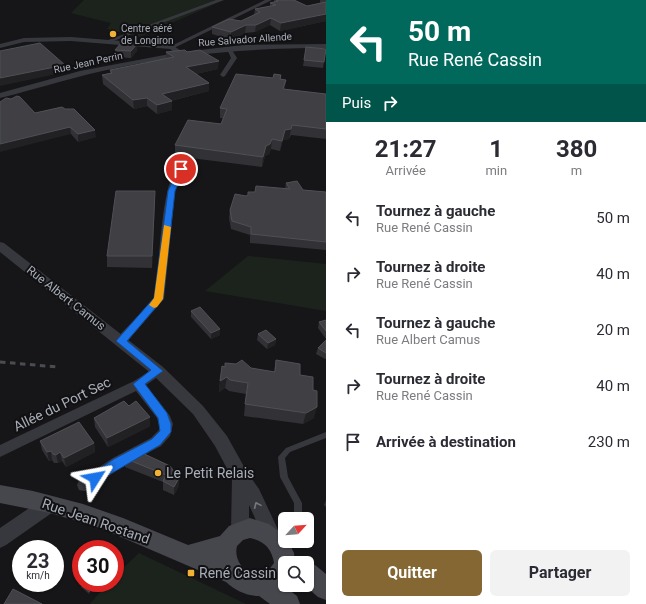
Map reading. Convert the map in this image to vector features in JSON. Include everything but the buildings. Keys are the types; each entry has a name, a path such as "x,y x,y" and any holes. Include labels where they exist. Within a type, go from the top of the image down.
{"main road":[{"name":"Rue Jean Rostand","path":"0,494 50,504 129,530 232,573"},
{"path":"190,555 258,528 278,542"},
{"path":"233,537 225,558 232,573 246,583 263,585 289,604"},
{"path":"263,585 279,576 284,566 283,548"},
{"path":"314,579 326,588"}],"street":[{"path":"106,42 221,0"},
{"path":"0,46 24,40 71,39 172,47 269,0"},
{"name":"Rue Salvador Allende","path":"181,54 228,48 267,46 326,46"},
{"path":"172,47 181,54"},
{"path":"223,75 234,58 228,48"},
{"name":"Rue Jean Perrin","path":"0,96 56,79 181,54"},
{"path":"121,341 159,299 171,191 181,169"},
{"name":"Rue Albert Camus","path":"0,246 158,371 198,410 221,441 240,477 253,494 278,537"},
{"name":"Allée du Port Sec","path":"0,451 138,384 158,371"},
{"path":"84,485 118,462 156,442 165,432 166,424 163,416 138,384"},
{"name":"Rue Albert Camus","path":"233,537 240,477"},
{"path":"0,539 50,504"}],"lane":[{"path":"298,512 298,503 284,477 281,457 288,450 326,434"}],"shaded area":[{"path":"84,0 224,0 140,37 107,29 111,23 71,13"},
{"path":"248,256 326,264 326,311 205,291"},
{"path":"139,553 246,604 90,604 100,592 124,592 124,567"}],"railway":[{"path":"0,362 58,367"}],"slow traffic":[{"path":"154,305 159,299 167,227"}],"place":[{"name":"Centre aéré de Longiron","path":"113,34"},
{"name":"Le Petit Relais","path":"158,473"},
{"name":"René Cassin","path":"191,573"}],"route":[{"path":"95,478 118,462 156,442 165,432 166,424 163,416 138,384 158,371 121,341 159,299 171,191 181,169"}]}
